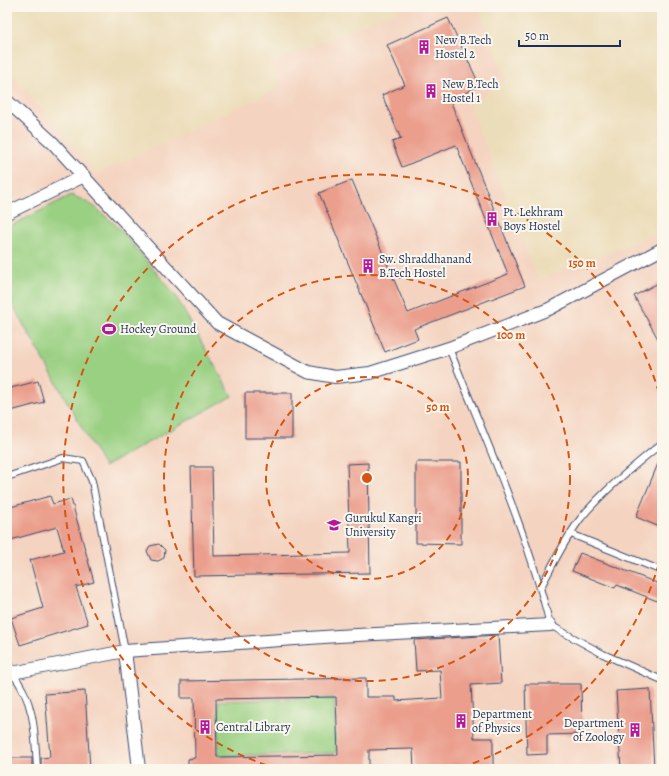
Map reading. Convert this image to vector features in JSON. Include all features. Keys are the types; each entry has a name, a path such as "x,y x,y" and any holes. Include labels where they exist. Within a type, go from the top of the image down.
{"street":[{"path":"7,101 53,143 217,323 308,372 335,377 370,373 449,348 549,309 662,249"},
{"path":"7,213 84,176"},
{"path":"9,670 125,651 338,636 550,625"},
{"path":"125,651 139,769"}],"lane":[{"path":"449,348 501,479 541,587 550,625 603,654 662,680"},
{"path":"541,587 581,519 608,490 662,443"},
{"path":"7,477 63,458 83,461 92,481 125,651"},
{"path":"571,534 662,571"},
{"path":"9,670 21,684 29,700 35,728 37,769"}],"shaded area":[{"name":"Gurukul Kangri University","path":"406,7 478,7 506,79 470,106 538,280 662,231 662,769 7,769 7,69 97,174 280,88 271,63"}],"green space":[{"path":"71,195 95,207 119,228 175,295 232,396 104,467 7,295 7,228"},
{"path":"334,698 336,753 219,756 218,701"}],"building":[{"path":"448,18 480,86 450,100 525,286 414,329 418,339 385,352 319,193 352,180 408,313 508,274 456,145 402,167 392,142 401,139 382,95 405,85 387,45"},
{"path":"662,281 662,346 634,296"},
{"path":"38,381 44,402 7,412 7,389"},
{"path":"245,393 292,393 292,438 245,438"},
{"path":"662,454 662,528 636,517"},
{"path":"416,462 461,462 461,544 416,543"},
{"path":"368,463 370,573 194,576 191,467 212,467 214,556 350,553 347,464"},
{"path":"50,496 53,504 71,499 94,582 76,587 88,624 20,645 11,618 43,608 30,560 64,551 57,527 7,541 7,508"},
{"path":"159,544 165,550 164,558 158,561 151,560 147,551 150,546"},
{"path":"580,553 662,585 662,603 617,585 615,588 572,571"},
{"path":"498,635 501,683 471,685 474,738 493,738 493,769 414,769 413,749 369,750 369,769 188,769 188,759 195,758 194,698 181,698 181,681 366,678 366,697 396,697 396,701 442,698 440,670 416,671 414,640","holes":["336,697 338,755 217,757 216,699"]},
{"path":"525,684 581,684 582,734 547,735 547,754 527,755"},
{"name":"Department of Zoology","path":"650,689 654,769 621,769 616,691"},
{"path":"85,691 90,769 41,769 41,758 50,757 45,694"},
{"path":"7,758 32,758 32,769 7,769"}],"place":[{"name":"New B.Tech Hostel 2","path":"424,47"},
{"name":"New B.Tech Hostel 1","path":"431,91"},
{"name":"Pt. Lekhram Boys Hostel","path":"492,219"},
{"name":"Sw. Shraddhanand B.Tech Hostel","path":"368,266"},
{"name":"Hockey Ground","path":"109,329"},
{"name":"Gurukul Kangri University","path":"334,525"},
{"name":"Department of Physics","path":"461,721"},
{"name":"Central Library","path":"205,727"},
{"name":"Department of Zoology","path":"635,730"}]}
